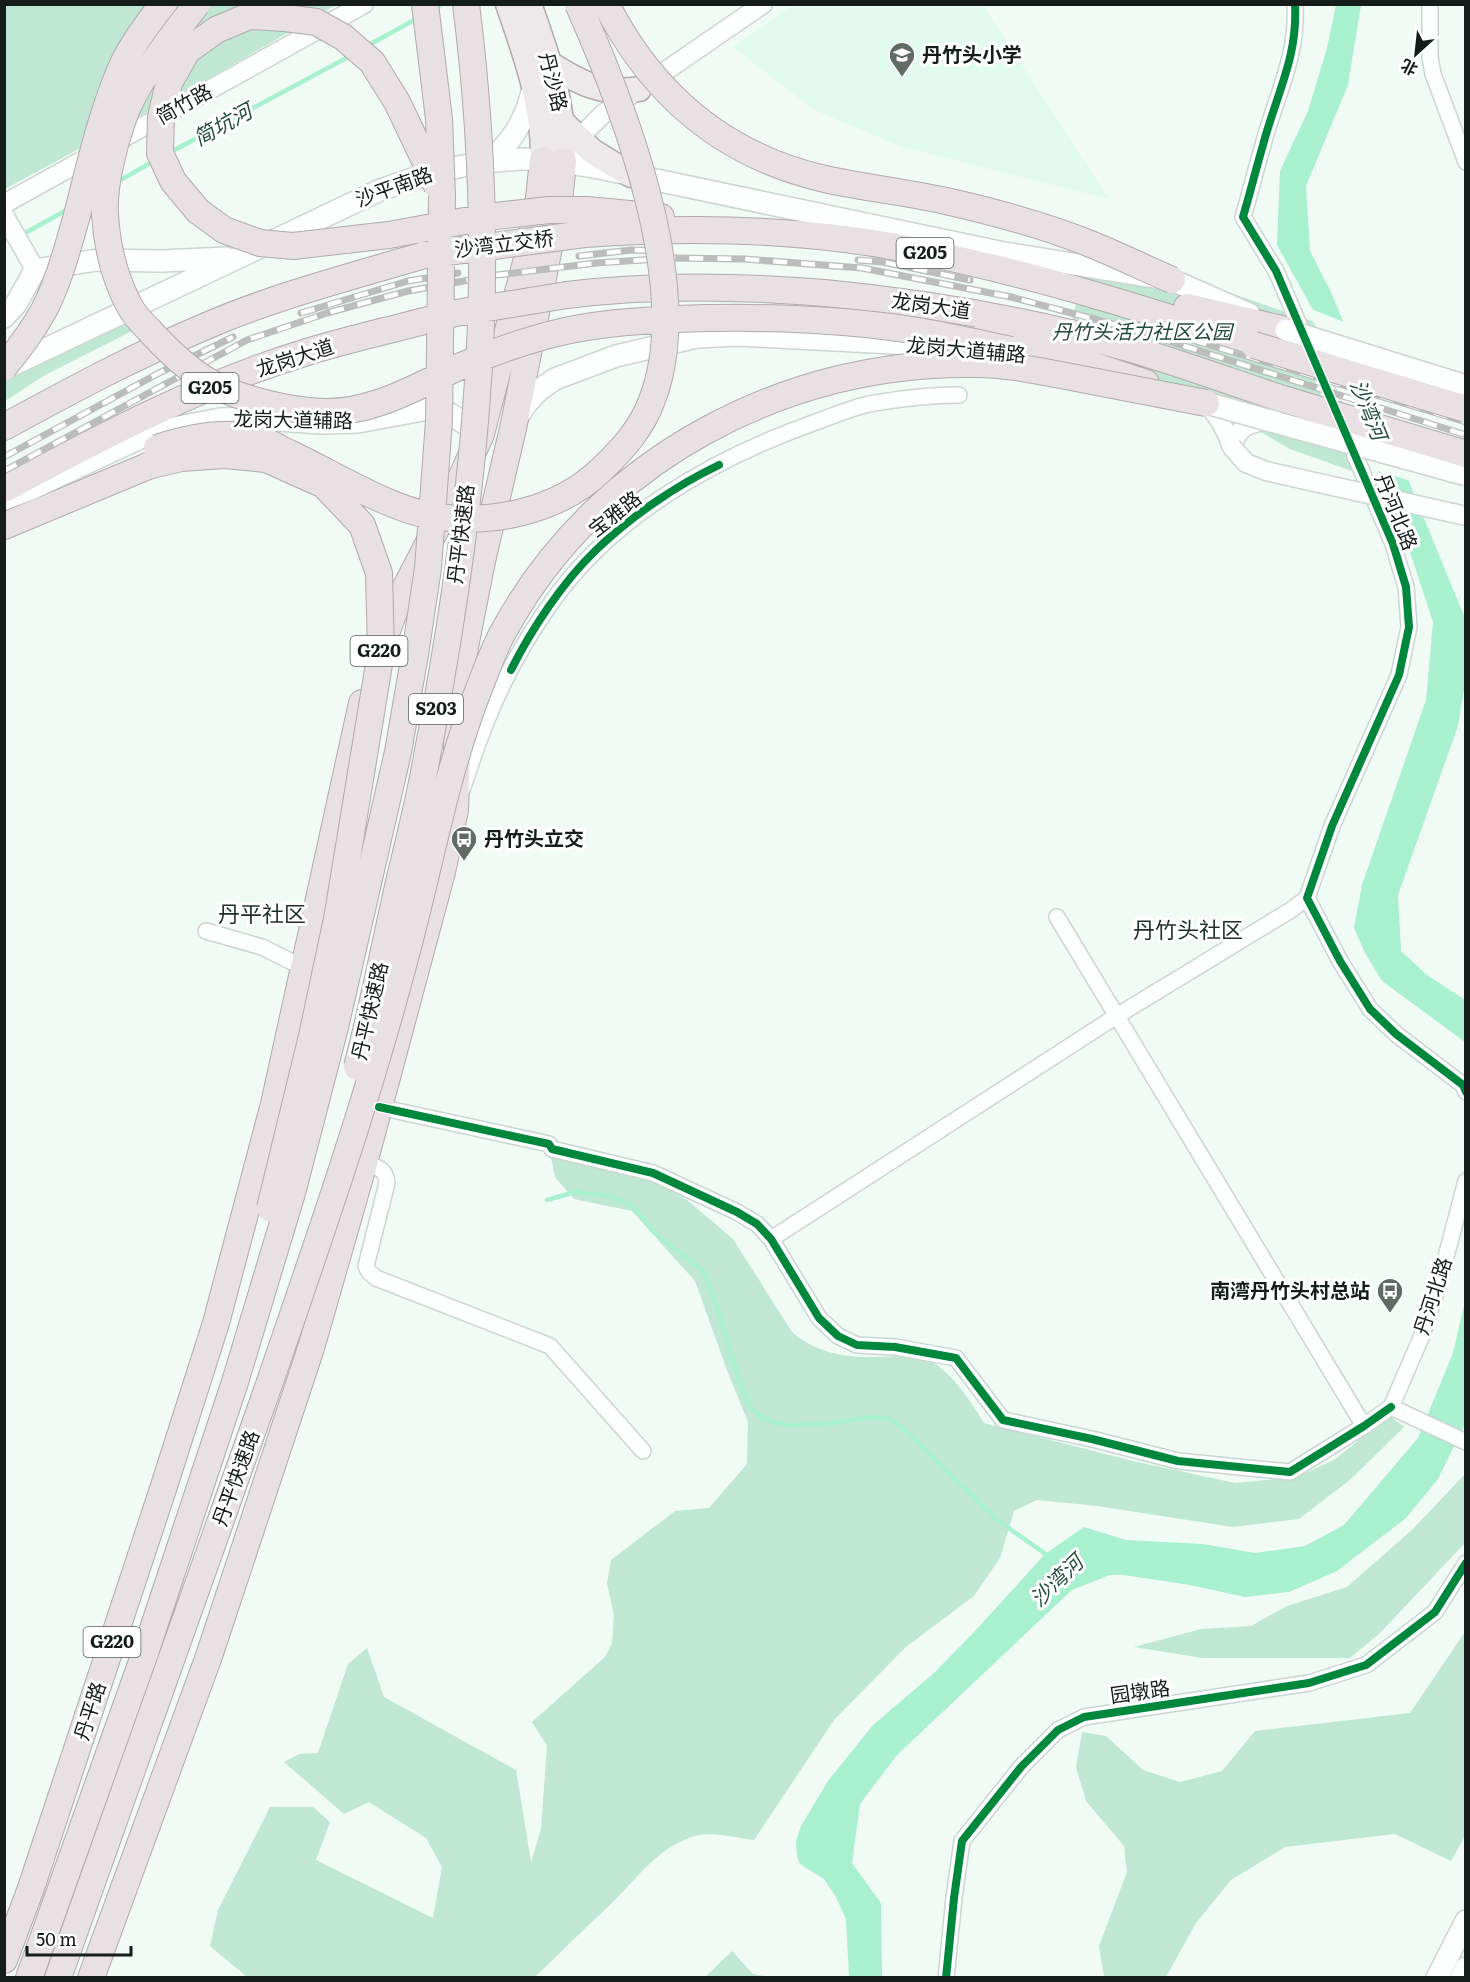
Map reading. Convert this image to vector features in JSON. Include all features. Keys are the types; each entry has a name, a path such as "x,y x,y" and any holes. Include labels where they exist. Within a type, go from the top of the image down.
{"highway":[{"path":"4,368 28,336 44,309 61,271 99,128 114,86 123,64 146,25 163,4"},
{"path":"197,4 144,78 123,118 111,164 105,213 113,265 131,309 158,340 185,365 218,387 290,408 324,412 352,410 380,403 468,363 510,347 568,330 617,322 702,318 769,318 867,325 923,332 1011,350"},
{"name":"丹平快速路","path":"29,1977 145,1653 186,1531 235,1382 292,1193 335,1027 398,752 428,568 440,421 442,196 439,119 425,4"},
{"name":"丹平快速路","path":"58,1977 265,1396 316,1220 362,1047 427,759 461,544 476,407 481,290 481,172 474,68 466,4"},
{"path":"4,526 180,441 211,436 255,437 387,501 431,516 472,519 513,515 553,503 587,483 632,437 652,401 661,370 666,331 665,298 656,236 639,167 624,118 578,4"},
{"path":"606,4 643,64 673,99 711,130 754,157 824,179 945,201 1022,220 1092,245 1172,280"},
{"path":"442,196 397,102 372,62 343,37 316,22 249,16 216,30 187,51 169,83 160,117 160,153 173,181 198,211 224,230 260,243 293,246 389,235 486,217 549,210 586,222"},
{"path":"92,1977 209,1656 307,1358 364,1163 442,873 455,810 458,716 463,662 482,561 514,423 560,192 547,175"},
{"name":"G220","path":"304,968 358,720 372,669 397,604 451,500 481,434 511,325 547,175"},
{"name":"G205","path":"586,222 669,218 720,229 772,232 883,245 997,268 1250,333 1466,409"},
{"name":"沙湾立交桥","path":"4,427 122,364 206,326 289,295 424,255 586,222"},
{"name":"龙岗大道","path":"4,489 109,433 233,379 304,353 476,309 567,295 681,286 776,289 892,299 981,313 1128,348 1276,409"},
{"path":"892,299 1206,403"},
{"path":"1250,333 1286,330"},
{"path":"265,1396 357,1126 406,956 442,804 474,701 505,628 544,567 575,531 609,498 644,469 707,428 783,395 843,378 889,369 934,364 978,363 1015,367 1206,403"},
{"name":"G205","path":"1276,409 1466,454"},
{"path":"144,460 225,455 266,459 324,485 362,525 379,573 381,652 337,919 312,1036 273,1197 235,1382"},
{"path":"1420,461 1466,467"},
{"path":"304,968 409,996"},
{"name":"丹平路","path":"4,1960 31,1888 216,1323 274,1104 304,968"},
{"path":"65,1785 186,1531"},
{"path":"152,1809 214,1539"},
{"path":"4,1977 31,1888"},
{"path":"86,1977 118,1901"}],"main road":[{"name":"丹沙路","path":"508,4 539,52 534,82 543,130 547,175"},
{"name":"丹沙路","path":"529,4 539,52 571,132 547,175"},
{"path":"539,52 585,84 605,90 624,92 639,89 629,120 635,147 654,169 671,180 692,188"},
{"path":"481,164 499,152 514,133 525,112 534,82"},
{"path":"571,132 609,163 631,175"},
{"name":"沙平南路","path":"4,368 378,191 434,172 503,161 547,175"},
{"path":"503,161 529,176 538,189 547,175 631,175 1004,253 1172,280 1286,330 1466,386"},
{"path":"4,317 16,304 33,267 97,260 162,261 235,258"},
{"name":"龙岗大道辅路","path":"514,423 532,397 555,379 616,356 697,337 738,335 1011,350 1206,403 1276,409 1420,461 1466,475"},
{"name":"龙岗大道辅路","path":"4,499 153,432 220,419 249,418 321,423 358,422 428,409 447,412 481,434"},
{"path":"1437,1977 1466,1921"},
{"path":"1461,1977 1466,1968"}],"street":[{"name":"简竹路","path":"5,212 364,4"},
{"path":"571,132 603,114 763,4"},
{"name":"丹河北路","path":"1296,4 1291,56 1284,85 1263,143 1243,217 1276,271 1392,544 1406,587 1409,627 1399,675 1332,826 1307,898"},
{"path":"1430,4 1430,57 1433,74 1466,162"},
{"path":"5,212 33,267"},
{"name":"宝雅路","path":"455,810 490,712 511,670 550,605 595,551 641,513 698,475 770,438 866,405 932,395 958,395"},
{"path":"1206,403 1217,414 1226,429 1232,447 1246,463 1266,471 1466,516"},
{"path":"1232,447 1236,435 1249,424 1276,409"},
{"path":"463,662 475,678 486,684 493,684 511,670"},
{"path":"771,1239 1115,1017 1307,898 1340,961 1370,1009 1396,1034 1463,1085 1466,1092"},
{"path":"1057,917 1115,1017 1364,1426"},
{"path":"206,931 262,946 304,968"},
{"path":"379,1107 549,1144 552,1149 653,1173 737,1212 757,1224 771,1239 819,1318 838,1336 858,1345 895,1347 956,1358 1003,1420 1092,1439 1178,1461 1290,1472 1391,1407 1466,1442"},
{"path":"364,1163 386,1174 387,1183 366,1266 369,1272 376,1278 550,1346 644,1451"},
{"name":"丹河北路","path":"1391,1407 1420,1338 1438,1287 1466,1181"},
{"name":"园墩路","path":"946,1977 962,1840 1021,1767 1058,1730 1084,1717 1309,1683 1366,1665 1435,1612 1466,1563"}],"shaded area":[{"name":"丹竹头小学","path":"793,5 983,5 1109,199 902,147 814,110 733,47"}],"green space":[{"path":"145,4 146,8 178,4 336,5 201,83 5,189 5,5"},
{"name":"丹竹头活力社区公园","path":"1088,244 1329,327 1331,391 1363,475 1290,449 1252,427 1060,380"},
{"path":"126,319 132,331 45,375 5,401 5,368"},
{"path":"550,1153 668,1184 733,1239 792,1332 800,1339 828,1352 838,1354 858,1357 904,1356 930,1361 957,1384 984,1423 1133,1461 1235,1483 1297,1477 1334,1460 1390,1416 1404,1427 1351,1479 1299,1519 1233,1527 1097,1506 1037,1500 1014,1511 1000,1558 974,1596 906,1647 834,1720 754,1840 706,1834 673,1845 652,1862 535,1977 247,1977 210,1946 218,1910 270,1807 313,1807 330,1822 316,1860 433,1918 442,1867 426,1838 369,1802 344,1814 284,1762 299,1754 318,1753 348,1664 367,1648 384,1697 516,1770 531,1862 541,1829 547,1746 532,1722 605,1657 612,1643 614,1616 607,1583 611,1560 675,1511 709,1508 747,1464 748,1422 695,1281 632,1211 574,1199 555,1177"},
{"path":"1465,1474 1465,1543 1379,1634 1350,1658 1202,1658 1134,1647 1201,1629 1251,1626 1287,1606 1347,1587 1413,1529"},
{"path":"1465,1632 1465,1836 1451,1861 1395,1834 1285,1847 1231,1880 1196,1923 1166,1977 1104,1977 1099,1946 1127,1872 1124,1846 1086,1801 1076,1767 1082,1732 1106,1736 1143,1770 1180,1782 1222,1771 1255,1731 1410,1713"},
{"path":"732,1951 753,1974 769,1977 705,1977"}],"water":[{"name":"沙湾河","path":"1336,5 1361,5 1348,85 1306,186 1310,251 1331,292 1465,618 1465,684 1458,726 1398,895 1401,951 1427,975 1465,1000 1465,1042 1382,981 1365,953 1354,928 1362,885 1426,700 1433,622 1407,543 1313,310 1277,245 1280,171 1308,111 1327,48"},
{"name":"沙湾河","path":"1465,1301 1465,1424 1438,1479 1406,1518 1337,1571 1289,1592 1245,1597 1190,1585 1124,1575 1110,1575 1072,1590 897,1755 860,1804 852,1863 881,1903 882,1977 849,1977 846,1919 836,1897 824,1879 800,1864 796,1841 801,1826 828,1781 873,1725 934,1673 1045,1554 1084,1527 1126,1540 1203,1544 1255,1553 1305,1546 1344,1525 1418,1438 1453,1353"}],"pier":[{"path":"1308,308 1347,323 1411,481 1374,470"}],"waterway":[{"name":"简坑河","path":"433,10 442,4"},
{"name":"简坑河","path":"367,46 418,18"},
{"name":"简坑河","path":"169,153 352,55"},
{"name":"简坑河","path":"117,182 154,161"},
{"name":"简坑河","path":"20,236 70,208"},
{"name":"沙湾河","path":"547,1200 575,1192 610,1196 633,1206 656,1234 703,1271 750,1407 764,1419 785,1425 824,1424 874,1417 889,1419 901,1426 997,1520 1050,1557"}],"railway":[{"path":"579,256 631,250 669,251"},
{"path":"4,471 247,340 327,313 408,291 497,275 596,263 674,258 744,259 862,268 1011,297 1124,327 1466,435"},
{"path":"858,260 883,262 970,280"},
{"path":"301,313 408,281 458,273"},
{"path":"4,457 159,373 233,337"},
{"path":"1193,340 1466,422"}],"cycle path":[{"path":"1295,4 1295,24 1290,59 1243,217 1276,271 1393,544 1406,587 1409,627 1399,675 1332,826 1307,898 1340,961 1370,1009 1396,1034 1463,1085 1466,1092"},
{"path":"511,670 548,608 571,577 595,551 654,503 719,465"},
{"path":"379,1107 549,1144 552,1149 653,1173 737,1212 757,1224 771,1239 819,1318 838,1336 857,1345 895,1347 956,1358 1003,1420 1092,1439 1178,1461 1290,1472 1391,1407"},
{"path":"946,1978 962,1841 1021,1767 1058,1730 1084,1717 1309,1683 1366,1665 1435,1612 1466,1563"}],"place":[{"name":"丹竹头小学","path":"902,78"},
{"name":"丹竹头立交","path":"464,862"},
{"name":"南湾丹竹头村总站","path":"1390,1314"}],"district":[{"name":"丹平社区","path":"262,914"},
{"name":"丹竹头社区","path":"1188,930"}]}
